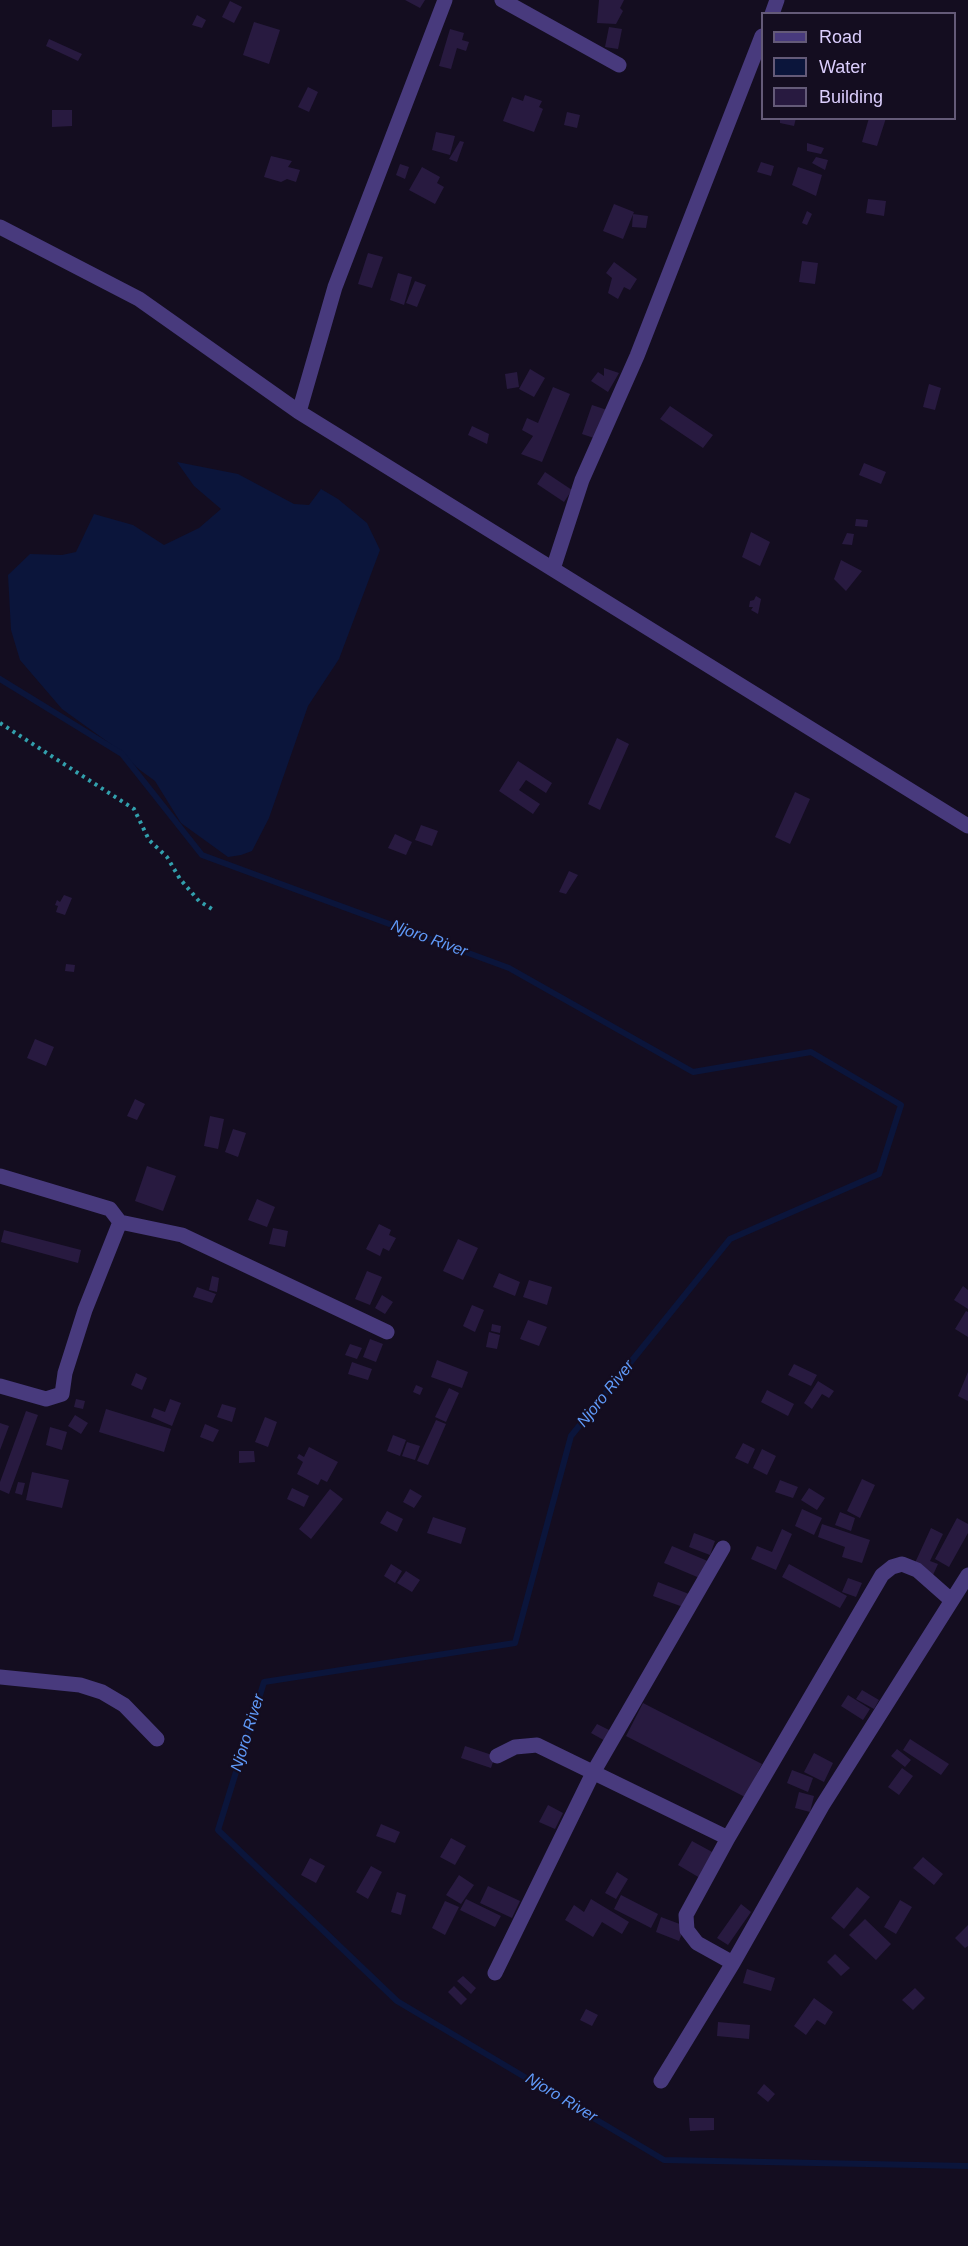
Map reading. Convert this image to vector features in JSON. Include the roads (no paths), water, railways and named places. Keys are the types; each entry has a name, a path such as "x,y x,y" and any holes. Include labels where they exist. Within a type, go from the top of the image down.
{"street":[{"path":"299,412 335,287 445,0"},
{"path":"502,0 619,64"},
{"path":"553,569 582,480 645,334 761,39"},
{"path":"0,227 139,299 299,412 968,826"},
{"path":"0,1176 110,1209 120,1222 182,1235 387,1332"},
{"path":"0,1386 46,1399 62,1394 65,1373 85,1310 120,1222"},
{"path":"495,1973 594,1771 723,1548"},
{"path":"733,1963 697,1943 687,1930 689,1907 882,1575 892,1567 902,1564 917,1570 951,1600"},
{"path":"661,2081 733,1963 822,1806 968,1575"},
{"path":"0,1677 80,1685 102,1692 124,1705 157,1739"},
{"path":"497,1756 515,1747 537,1745 728,1838"}],"water":[{"path":"177,462 238,474 294,504 309,505 321,489 338,499 367,523 380,550 339,659 308,706 269,818 252,851 228,857 181,823 155,781 112,745 62,709 20,660 11,630 8,575 30,554 62,555 76,552 94,514 133,525 164,545 199,528 221,509 194,486"}],"waterway":[{"name":"Njoro River","path":"0,679 122,754 202,855 509,968 693,1072 811,1052 901,1105 879,1174 730,1239 571,1436 515,1643 264,1682 218,1830 397,2001 664,2160 968,2166"}]}
